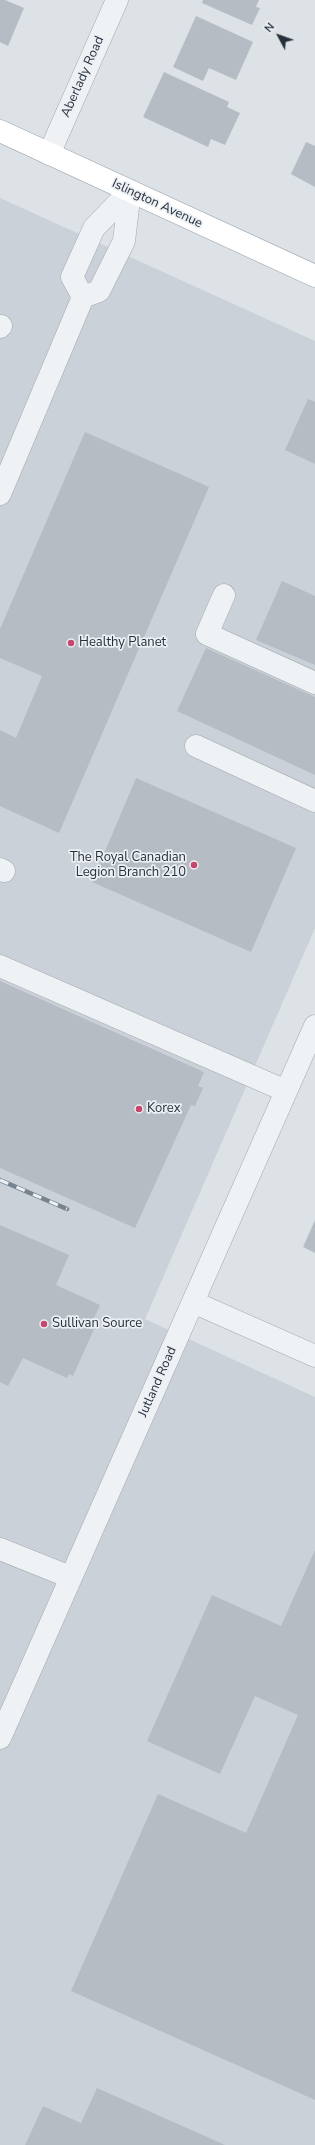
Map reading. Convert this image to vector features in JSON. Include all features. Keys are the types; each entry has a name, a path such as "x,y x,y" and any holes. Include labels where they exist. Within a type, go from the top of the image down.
{"main road":[{"name":"Islington Avenue","path":"0,131 315,276"}],"street":[{"name":"Aberlady Road","path":"50,154 117,0"},
{"path":"83,297 72,277 94,228 130,191"},
{"path":"0,494 83,297 99,291 124,241 130,191"},
{"path":"224,595 207,634 315,683"},
{"path":"196,746 315,801"},
{"path":"0,966 286,1091"},
{"name":"Jutland Road","path":"0,1738 315,1026"},
{"path":"193,1302 315,1356"},
{"path":"0,1549 70,1577"}],"shaded area":[{"path":"0,198 315,341 315,928 145,1319 315,1397 315,2145 0,2145"}],"building":[{"path":"0,0 5,0 24,8 8,46 0,42"},
{"path":"203,0 259,0 256,7 260,8 252,25 202,3"},
{"path":"196,16 253,42 236,80 209,68 203,81 173,67"},
{"path":"164,72 229,102 227,107 240,113 225,145 211,139 208,147 143,117"},
{"path":"306,142 315,146 315,187 291,174"},
{"path":"308,399 315,402 315,464 285,450"},
{"name":"Healthy Planet","path":"85,432 209,487 59,833 0,806 0,730 16,738 42,676 0,658 0,629"},
{"path":"282,581 315,596 315,665 256,640"},
{"path":"206,648 315,697 315,775 177,711"},
{"name":"The Royal Canadian Legion Branch 210","path":"136,778 296,848 251,952 92,882"},
{"path":"0,981 204,1072 198,1086 203,1088 195,1106 191,1105 135,1228 0,1168"},
{"path":"315,1220 315,1253 303,1247"},
{"path":"0,1225 69,1255 56,1285 100,1305 91,1325 95,1327 73,1376 69,1374 67,1378 23,1358 8,1386 0,1382"},
{"path":"315,1550 315,2100 71,1991 158,1794 246,1833 298,1715 255,1696 220,1774 147,1741 212,1595 281,1626"},
{"path":"97,2088 225,2145 25,2145 43,2106 81,2123"}],"railway":[{"path":"0,1180 67,1209"}],"place":[{"name":"Healthy Planet","path":"71,643"},
{"name":"The Royal Canadian Legion Branch 210","path":"194,865"},
{"name":"Korex","path":"139,1109"},
{"name":"Sullivan Source","path":"44,1324"}]}
